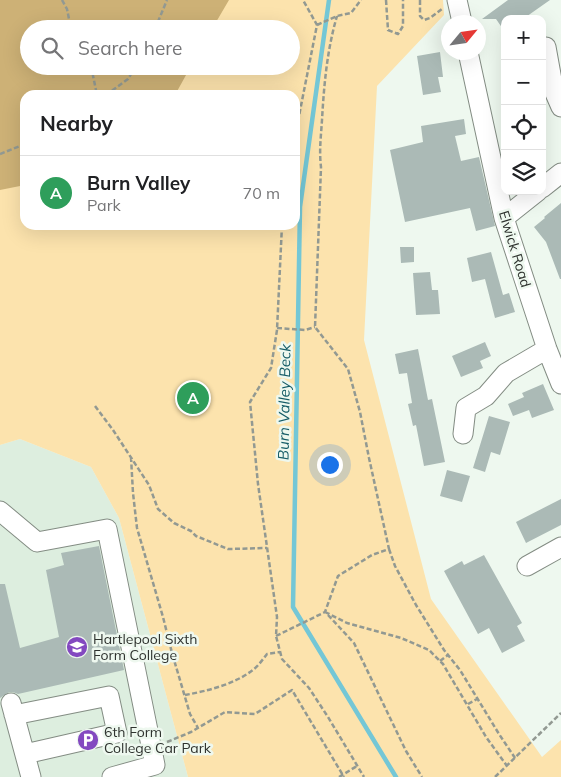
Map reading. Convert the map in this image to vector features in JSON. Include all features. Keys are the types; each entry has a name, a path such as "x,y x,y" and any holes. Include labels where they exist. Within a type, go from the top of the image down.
{"street":[{"path":"450,4 457,15"},
{"path":"552,56 554,91 561,107"},
{"name":"Elwick Road","path":"470,60 504,218 547,349 561,384"},
{"path":"546,185 561,173"},
{"path":"504,218 533,195"},
{"path":"463,434 461,402 486,396 506,372 547,349"},
{"path":"0,511 37,542 106,529 155,765 112,777"},
{"path":"527,566 561,547"},
{"path":"24,754 117,733 109,696 12,709 24,754 31,777"}],"path":[{"path":"62,0 67,9 69,20"},
{"path":"159,20 167,0"},
{"path":"300,111 317,25 303,0"},
{"path":"317,25 351,12 362,0"},
{"path":"386,0 388,30 398,34 403,26 404,0"},
{"path":"420,0 420,16 424,20 450,4"},
{"path":"337,16 328,52 323,104 320,155 322,167 314,327 348,369 360,412 368,458 395,566 416,605 444,650 460,670 516,758"},
{"path":"93,75 96,90"},
{"path":"113,90 130,75"},
{"path":"0,154 20,146"},
{"path":"282,230 276,328 271,368 250,402 258,484 277,617 276,636 282,659 309,688 364,777"},
{"path":"276,328 305,330 314,327"},
{"path":"95,406 149,485 158,509 196,536 228,549 267,548"},
{"path":"131,457 137,528 190,714 198,728"},
{"path":"276,636 325,612 338,576 372,555 390,549"},
{"path":"325,612 347,623 401,638 429,650 443,664 486,737 507,766"},
{"path":"325,612 354,643 406,751 422,777"},
{"path":"185,695 204,692 233,682 253,669 267,654 280,652"},
{"path":"440,660 448,655"},
{"path":"151,748 191,732 225,712 256,714 292,690 342,776 357,766"},
{"path":"467,705 477,698"},
{"path":"495,777 561,713"}],"shaded area":[{"path":"0,0 229,0 217,20 20,20 20,75 186,75 178,90 20,90 20,186 0,190"},
{"path":"225,0 443,0 444,15 441,15 441,18 377,86 364,340 431,599 542,757 561,740 561,777 188,777 119,518 91,467 20,439 0,445 0,189 20,184 20,230 300,230 300,90 170,90 177,75 300,75 300,20 210,20"},
{"name":"Hartlepool Sixth Form College","path":"20,439 91,467 119,518 188,777 0,777 0,445"}],"building":[{"path":"508,0 550,0 529,15 501,15 501,26 496,19 486,19 486,16"},
{"path":"440,52 443,77 438,77 441,92 423,95 417,56"},
{"path":"464,119 466,134 455,136 461,161 479,157 495,226 476,231 470,208 405,222 390,150 423,142 421,126"},
{"path":"561,203 560,279 546,242 534,227"},
{"path":"400,247 414,247 414,262 401,263"},
{"path":"491,252 503,295 509,293 515,312 495,318 485,279 472,282 467,258"},
{"path":"430,272 432,290 438,290 440,314 416,315 413,273"},
{"path":"485,342 491,356 480,361 483,368 461,377 452,356"},
{"path":"418,349 428,400 432,399 445,462 424,466 416,425 413,426 408,404 412,403 407,373 399,374 395,354"},
{"path":"543,384 554,410 532,418 529,410 513,416 508,404 524,397 522,393"},
{"path":"489,416 510,422 500,455 491,452 485,472 473,468"},
{"path":"447,470 470,476 462,502 440,496"},
{"path":"561,499 561,525 526,543 516,522"},
{"path":"99,546 124,670 18,694 9,692 0,698 0,584 5,584 20,648 59,637 46,570 64,565 61,553"},
{"path":"484,555 522,623 517,626 525,641 502,653 489,628 478,634 444,571 462,561 464,565"}],"waterway":[{"name":"Burn Valley Beck","path":"300,207 329,0"},
{"name":"Burn Valley Beck","path":"300,230 293,607 396,777"}],"place":[{"name":"Burn Valley","path":"193,398"},
{"name":"Hartlepool Sixth Form College","path":"77,647"},
{"name":"6th Form College Car Park","path":"88,740"}]}
